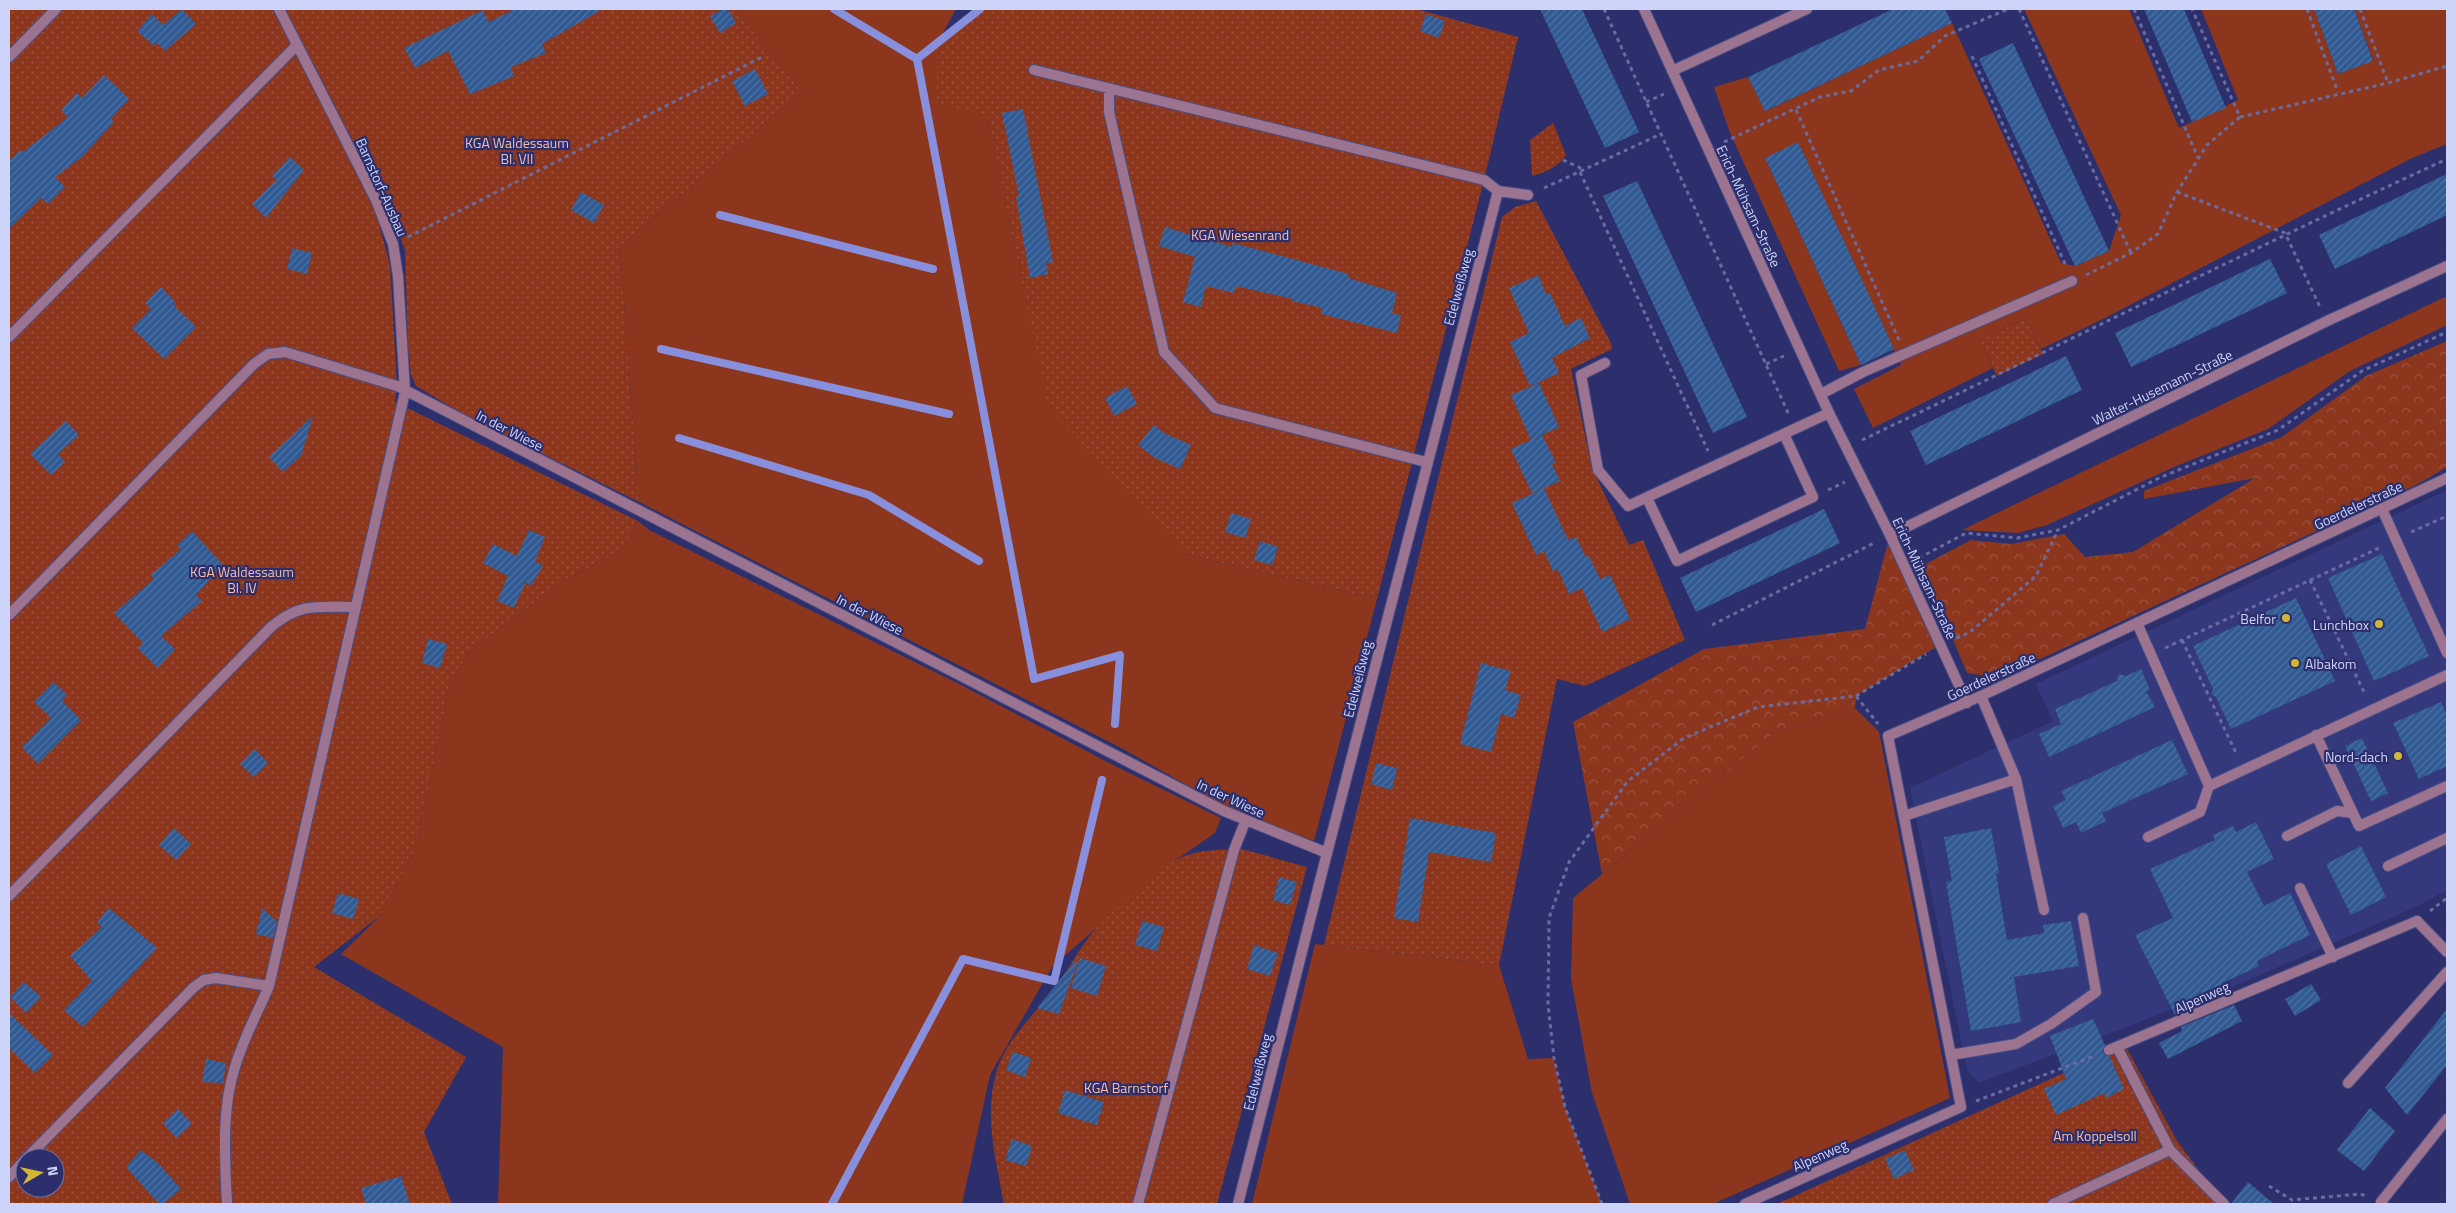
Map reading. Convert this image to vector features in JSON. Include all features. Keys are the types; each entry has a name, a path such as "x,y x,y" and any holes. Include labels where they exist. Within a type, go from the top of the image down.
{"street":[{"path":"9,57 56,9"},
{"name":"Barnstorf-Ausbau","path":"227,1204 225,1165 227,1101 235,1067 269,986 405,392 398,276 394,244 376,200 279,9"},
{"name":"Erich-Mühsam-Straße","path":"1644,9 1829,413 1890,535 1967,703"},
{"path":"1672,71 1808,9"},
{"path":"9,337 297,45"},
{"path":"1034,70 1484,180 1498,191 1528,195"},
{"path":"1109,89 1109,112 1164,352 1215,408 1426,462"},
{"name":"Edelweißweg","path":"1238,1204 1426,462 1498,191"},
{"name":"Walter-Husemann-Straße","path":"1890,535 2326,322 2447,266"},
{"path":"1821,394 1863,372 2072,281"},
{"name":"In der Wiese","path":"9,615 254,364 268,354 284,352 391,384 1245,822 1326,853"},
{"path":"1605,363 1580,375 1598,470 1628,506 1829,413"},
{"path":"1647,498 1677,561 1813,497 1784,434"},
{"name":"Goerdelerstraße","path":"1888,736 1967,703 2447,478"},
{"path":"2382,509 2447,653"},
{"path":"9,896 271,627 287,614 309,607 356,607"},
{"path":"2137,623 2209,786 2200,812 2148,837"},
{"path":"2209,786 2372,708 2447,676"},
{"path":"1981,696 2016,779 2044,910"},
{"path":"2316,735 2359,826 2447,786"},
{"path":"1888,736 1951,1056 2016,1044 2051,1024 2096,992 2083,918"},
{"path":"1904,816 2016,779"},
{"path":"2286,836 2337,811 2353,813"},
{"path":"1138,1204 1234,850 1245,822"},
{"path":"2388,866 2447,838"},
{"path":"2300,888 2333,957"},
{"name":"Alpenweg","path":"2113,1048 2417,921 2447,952"},
{"path":"2348,1083 2447,972"},
{"path":"37,1148 204,980 216,978 269,986"},
{"path":"2113,1048 2170,1150 2224,1204"},
{"name":"Alpenweg","path":"1745,1204 1961,1107 1951,1056"},
{"path":"2382,1203 2447,1119"},
{"path":"2053,1204 2170,1150"}],"path":[{"path":"1604,9 1796,429"},
{"path":"1708,150 1820,98 1851,91 1878,70 1918,61 1945,36 2008,9"},
{"path":"2019,9 2131,254"},
{"path":"2134,9 2198,158"},
{"path":"2192,9 2240,117"},
{"path":"2307,9 2338,93"},
{"path":"2360,9 2388,83"},
{"path":"394,244 764,56"},
{"path":"1972,56 2072,281 2131,254 2158,234 2178,192 2207,145 2240,117 2388,83 2447,66"},
{"path":"1796,110 1905,354"},
{"path":"1528,195 1661,134"},
{"path":"1846,448 2110,322 2285,233 2447,159"},
{"path":"1563,160 1585,170"},
{"path":"1580,172 1715,467"},
{"path":"2178,192 2285,233 2326,322"},
{"path":"1904,566 1966,533 2017,538 2058,530 2161,477 2278,430 2362,371 2447,332"},
{"path":"1813,497 1859,476"},
{"path":"2244,770 2182,640 2447,516"},
{"path":"1602,1204 1565,1107 1554,1058 1548,1005 1549,918 1569,862 1628,781 1684,738 1758,707 1856,696 1941,644 1969,633 2036,576 2058,530"},
{"path":"1712,625 1890,535"},
{"path":"2310,580 2372,708"},
{"path":"1856,696 1888,736"},
{"path":"1997,1093 2113,1048"},
{"path":"2269,1186 2292,1200 2360,1194 2382,1203"}],"shaded area":[{"path":"2447,490 2447,890 2420,905 2242,983 1979,1083 1967,1070 1910,788 2053,721 2036,684"}],"green space":[{"name":"KGA Waldessaum Bl. IV","path":"9,9 272,9 312,79 376,213 390,265 397,386 395,402 638,521 620,551 561,582 468,653 450,685 415,849 381,915 314,967 466,1057 424,1132 452,1204 9,1204"},
{"name":"KGA Waldessaum Bl. VII","path":"285,9 735,9 802,92 620,247 639,502 461,413 416,386 411,375 408,346 405,250 394,221"},
{"path":"735,9 956,9 938,42 987,115 1028,310 1185,554 1377,599 1314,841 1229,809 1123,749 639,502 620,247 802,92"},
{"name":"KGA Wiesenrand","path":"981,9 1416,9 1518,37 1484,180 1377,599 1185,554 1048,406 987,115 937,104 938,42"},
{"path":"2024,9 2129,9 2179,128 2238,100 2201,9 2314,9 2338,74 2373,60 2354,9 2447,9 2447,144 2412,158 2105,318 2041,349 2026,318 1980,340 1993,368 1873,428 1854,389 1901,365 1798,143 1765,158 1861,365 1839,371 1730,133 1714,87 1748,77 1765,111 1952,23 2061,263 2075,266 2109,251 2121,215"},
{"path":"1553,123 1566,155 1551,168 1532,176 1530,140"},
{"path":"1536,201 1611,343 1612,349 1571,369 1592,468 1629,545 1643,540 1685,640 1585,686 1557,679 1499,965 1324,945 1502,217 1515,207"},
{"path":"2447,296 2447,325 2350,371 2268,429 2174,467 2047,525 2018,533 1962,530"},
{"path":"2026,318 2043,354 1997,376 1980,340"},
{"path":"2447,341 2447,467 2416,485 1999,678 1967,673 1922,566 1971,540 2011,544 2064,534 2085,557 2133,552 2255,478 2144,499 2144,491 2282,437 2366,376"},
{"path":"638,521 649,530 961,685 1115,766 1221,818 1215,833 1166,867 1052,967 990,1075 962,1204 498,1204 503,1047 341,954 381,915 415,849 450,685 468,653 561,582 620,551"},
{"path":"1890,535 1941,644 1856,696 1855,708 1774,733 1602,874 1573,722 1704,649 1865,629"},
{"path":"1855,708 1879,732 1950,1098 1713,1204 1630,1204 1592,1093 1571,979 1573,898 1774,733"},
{"name":"KGA Barnstorf","path":"1242,849 1307,867 1217,1204 1004,1204 992,1138 991,1106 996,1073 1014,1038 1048,997 1090,936 1112,913 1150,879 1189,854 1212,850"},
{"path":"1315,944 1499,965 1528,1059 1554,1058 1565,1107 1602,1204 1252,1204"},
{"name":"Am Koppelsoll","path":"2125,1045 2177,1141 2224,1204 1777,1204"}],"building":[{"path":"182,9 196,24 165,51 157,43 154,46 137,31 152,14 163,25"},
{"path":"515,9 603,9 542,44 546,53 511,67 514,76 470,94 448,51 415,68 404,48 483,10 488,22"},
{"path":"723,9 728,9 736,23 720,33 710,16"},
{"path":"1540,9 1582,9 1639,132 1605,148"},
{"path":"1893,9 1945,9 1952,23 1765,111 1748,77"},
{"path":"2144,9 2184,9 2226,108 2192,122"},
{"path":"2314,9 2354,9 2373,61 2338,74"},
{"path":"1426,14 1445,21 1439,38 1420,31"},
{"path":"2013,43 2109,251 2075,266 1979,59"},
{"path":"755,69 768,94 745,106 732,81"},
{"path":"104,75 129,99 111,119 114,122 82,157 55,177 65,187 48,204 41,198 9,229 9,161 20,150 23,152 68,117 61,110 77,93 82,98"},
{"path":"1023,109 1053,262 1046,263 1048,274 1030,278 1016,197 1019,196 1002,113"},
{"path":"1798,142 1894,349 1861,365 1765,158"},
{"path":"290,157 304,170 266,218 252,204 277,180 272,176"},
{"path":"2447,174 2447,215 2335,269 2319,235"},
{"path":"1637,181 1747,417 1713,433 1603,196"},
{"path":"581,192 604,205 594,223 571,210"},
{"path":"1165,227 1232,247 1233,243 1349,274 1348,278 1397,293 1392,313 1401,315 1397,333 1321,314 1322,308 1292,301 1293,299 1236,286 1234,293 1206,286 1201,307 1183,302 1195,257 1159,246"},
{"path":"292,248 312,253 307,274 287,269"},
{"path":"2270,259 2287,293 2131,367 2115,333"},
{"path":"1538,275 1546,294 1550,293 1565,326 1581,318 1590,338 1552,358 1559,373 1530,386 1510,342 1529,333 1509,288"},
{"path":"161,287 176,303 174,306 196,327 164,359 132,328 151,309 145,303"},
{"path":"2066,356 2082,390 1926,465 1910,431"},
{"path":"1539,383 1559,427 1542,435 1556,463 1552,464 1560,481 1532,493 1511,449 1531,440 1511,395"},
{"path":"1127,386 1137,404 1114,416 1105,398"},
{"path":"313,416 301,456 283,472 269,457"},
{"path":"66,421 79,435 58,454 65,462 51,475 30,454"},
{"path":"1154,425 1164,433 1191,445 1180,469 1155,458 1138,445"},
{"path":"1544,488 1568,540 1576,537 1586,557 1589,556 1600,579 1610,575 1630,619 1602,632 1582,588 1569,594 1558,570 1553,571 1544,551 1536,555 1512,503"},
{"path":"1824,509 1840,543 1696,612 1680,578"},
{"path":"1231,513 1251,519 1245,538 1225,532"},
{"path":"529,530 545,537 535,561 543,566 531,586 526,582 514,608 497,601 508,576 483,563 493,544 517,556"},
{"path":"192,531 223,565 196,595 202,601 161,636 175,649 158,668 138,649 143,643 114,613 154,579 151,575 181,549 177,545"},
{"path":"1260,541 1278,547 1272,565 1254,560"},
{"path":"2382,554 2429,656 2374,681 2328,578"},
{"path":"2296,598 2335,681 2231,729 2216,697 2211,694 2213,689 2193,646"},
{"path":"428,639 447,644 440,668 422,663"},
{"path":"1481,663 1511,671 1505,690 1521,695 1514,718 1501,714 1491,752 1460,744"},
{"path":"2141,669 2150,690 2146,691 2155,707 2049,757 2039,734 2061,724 2055,709 2117,681 2119,674 2126,676"},
{"path":"54,682 67,695 62,701 81,720 38,764 22,747 51,718 34,702"},
{"path":"2441,702 2447,716 2447,766 2419,779 2393,723"},
{"path":"2362,738 2388,793 2371,801 2345,746"},
{"path":"2172,740 2188,774 2102,813 2106,821 2081,833 2076,822 2063,828 2053,806 2066,800 2061,791"},
{"path":"255,749 268,763 254,777 240,764"},
{"path":"1376,763 1397,768 1392,790 1371,784"},
{"path":"1410,818 1496,833 1491,862 1429,852 1418,922 1394,918"},
{"path":"2256,822 2274,859 2247,872 2264,906 2290,893 2310,935 2257,961 2259,966 2222,983 2227,993 2175,1015 2135,935 2173,918 2150,869 2215,840 2213,835 2233,826 2236,832"},
{"path":"174,828 191,844 176,860 159,845"},
{"path":"1991,828 1999,873 1996,874 2007,940 2044,933 2043,925 2071,921 2079,966 2014,977 2021,1022 1971,1031 1946,882 1952,881 1944,837"},
{"path":"2361,846 2386,897 2351,915 2326,864"},
{"path":"1279,877 1297,882 1290,905 1273,900"},
{"path":"338,893 359,899 353,919 332,913"},
{"path":"109,908 157,948 83,1027 64,1010 92,981 70,956 102,927 97,922"},
{"path":"262,908 277,922 273,938 256,934"},
{"path":"1142,921 1164,927 1157,951 1135,945"},
{"path":"1254,945 1278,953 1270,976 1247,969"},
{"path":"1080,958 1106,966 1097,996 1071,988"},
{"path":"1075,961 1078,962 1059,1014 1037,1008"},
{"path":"24,982 41,997 26,1013 10,997"},
{"path":"2311,984 2321,1000 2295,1016 2285,999"},
{"path":"2234,1005 2242,1021 2168,1059 2159,1043 2182,1031 2181,1027"},
{"path":"2447,1009 2447,1065 2407,1115 2385,1088"},
{"path":"9,1013 53,1055 35,1073 9,1048"},
{"path":"2093,1019 2105,1045 2103,1053 2110,1057 2124,1089 2106,1098 2104,1093 2056,1115 2044,1089 2066,1079 2050,1036"},
{"path":"1013,1052 1031,1058 1025,1077 1006,1070"},
{"path":"206,1059 226,1063 223,1083 202,1082"},
{"path":"1065,1090 1104,1102 1097,1125 1058,1113"},
{"path":"2370,1108 2395,1131 2364,1171 2337,1150"},
{"path":"178,1109 192,1124 176,1138 163,1123"},
{"path":"1012,1139 1032,1146 1026,1166 1005,1160"},
{"path":"141,1150 159,1164 181,1189 163,1204 159,1204 126,1167"},
{"path":"1905,1150 1914,1170 1894,1179 1885,1159"},
{"path":"401,1176 410,1204 366,1204 361,1188"},
{"path":"2248,1182 2274,1204 2231,1204"}],"waterway":[{"path":"834,9 917,59 980,9"},
{"path":"917,59 1034,679 1120,655 1115,724"},
{"path":"720,215 933,269"},
{"path":"661,349 949,414"},
{"path":"679,438 869,495 979,561"},
{"path":"832,1204 963,959 1054,981 1102,780"}],"place":[{"name":"Belfor","path":"2286,618"},
{"name":"Lunchbox","path":"2379,624"},
{"name":"Albakom","path":"2295,663"},
{"name":"Nord-dach","path":"2398,756"}]}
